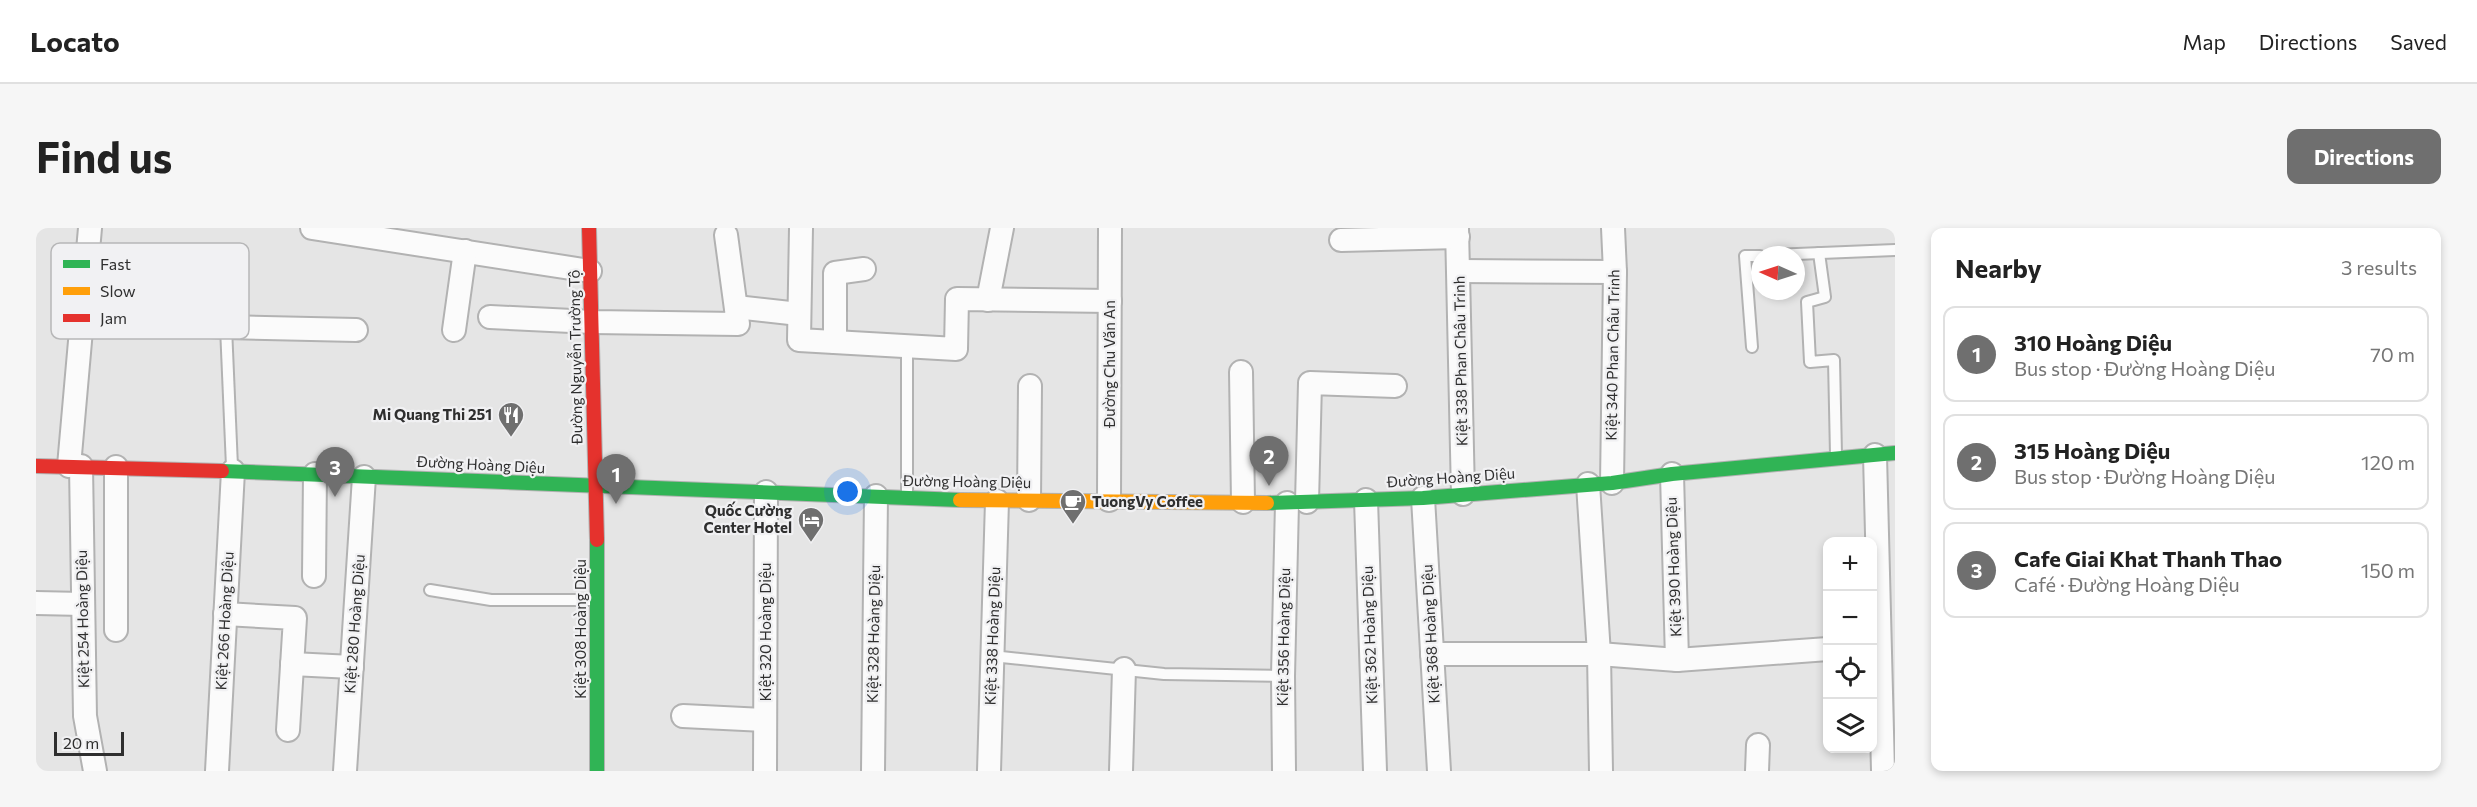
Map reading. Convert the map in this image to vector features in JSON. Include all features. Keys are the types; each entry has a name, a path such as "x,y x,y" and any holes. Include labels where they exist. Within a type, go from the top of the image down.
{"main road":[{"name":"Đường Nguyễn Trường Tộ","path":"589,228 596,486"},
{"name":"Đường Hoàng Diệu","path":"36,466 233,471 997,501 1297,503 1423,498 1612,483 1671,474 1885,454"},
{"name":"Kiệt 308 Hoàng Diệu","path":"596,486 599,600 597,771"}],"street":[{"name":"Kiệt 254 Hoàng Diệu","path":"89,243 90,228"},
{"path":"312,228 374,233 465,251 590,271"},
{"path":"801,228 799,340 956,349 957,299 1110,301"},
{"path":"988,300 1002,228"},
{"name":"Đường Chu Văn An","path":"1109,500 1110,228"},
{"name":"Kiệt 340 Phan Châu Trinh","path":"1612,483 1615,272 1613,228"},
{"path":"1341,240 1458,233"},
{"name":"Kiệt 338 Phan Châu Trinh","path":"1458,233 1463,495"},
{"path":"490,317 592,322 738,324 726,236"},
{"path":"454,330 465,251"},
{"path":"835,342 836,273 864,269"},
{"path":"1460,271 1615,272"},
{"path":"736,307 799,314"},
{"path":"249,328 356,330"},
{"name":"Kiệt 254 Hoàng Diệu","path":"81,339 75,466 83,604 85,716 95,771"},
{"path":"1241,372 1243,502"},
{"name":"Kiệt 356 Hoàng Diệu","path":"1284,771 1283,675 1297,503 1310,383 1395,386"},
{"path":"1029,501 1030,386"},
{"path":"1883,771 1885,454"},
{"path":"116,467 116,630"},
{"name":"Kiệt 266 Hoàng Diệu","path":"217,771 233,471"},
{"path":"314,576 315,474"},
{"name":"Kiệt 390 Hoàng Diệu","path":"1671,474 1677,660"},
{"name":"Kiệt 280 Hoàng Diệu","path":"345,771 364,477"},
{"path":"1588,484 1599,654 1601,771"},
{"name":"Kiệt 320 Hoàng Diệu","path":"765,771 766,492"},
{"name":"Kiệt 328 Hoàng Diệu","path":"873,771 876,496"},
{"name":"Kiệt 368 Hoàng Diệu","path":"1423,498 1439,771"},
{"name":"Kiệt 362 Hoàng Diệu","path":"1366,500 1375,771"},
{"name":"Kiệt 338 Hoàng Diệu","path":"989,771 997,501"},
{"path":"36,603 83,604"},
{"path":"225,614 295,618 288,730"},
{"path":"1432,654 1599,654 1677,660 1823,649"},
{"path":"292,664 352,667"},
{"path":"1121,771 1124,669"},
{"path":"682,716 765,720"},
{"path":"1757,771 1758,746"}],"lane":[{"path":"1805,254 1895,250"},
{"path":"1819,253 1825,297 1807,302 1810,362 1834,360 1836,459"},
{"path":"1751,256 1745,256 1752,347"},
{"path":"227,339 233,471"},
{"path":"907,346 907,497"},
{"path":"430,590 491,600 599,600"},
{"path":"992,656 1164,674 1283,675"}],"traffic: fast":[{"path":"1267,503 1423,498 1612,483 1672,474 1895,453"},
{"path":"222,471 960,500"},
{"path":"597,540 597,771"}],"traffic: slow":[{"path":"960,500 1267,503"}],"traffic: jam":[{"path":"589,228 597,540"},
{"path":"36,466 222,471"}],"place":[{"name":"Mi Quang Thi 251","path":"511,438"},
{"name":"315 Hoàng Diệu","path":"1269,486"},
{"name":"Cafe Giai Khat Thanh Thao","path":"335,497"},
{"name":"310 Hoàng Diệu","path":"616,504"},
{"name":"TuongVy Coffee","path":"1073,525"},
{"name":"Quốc Cường Center Hotel","path":"811,543"}]}
